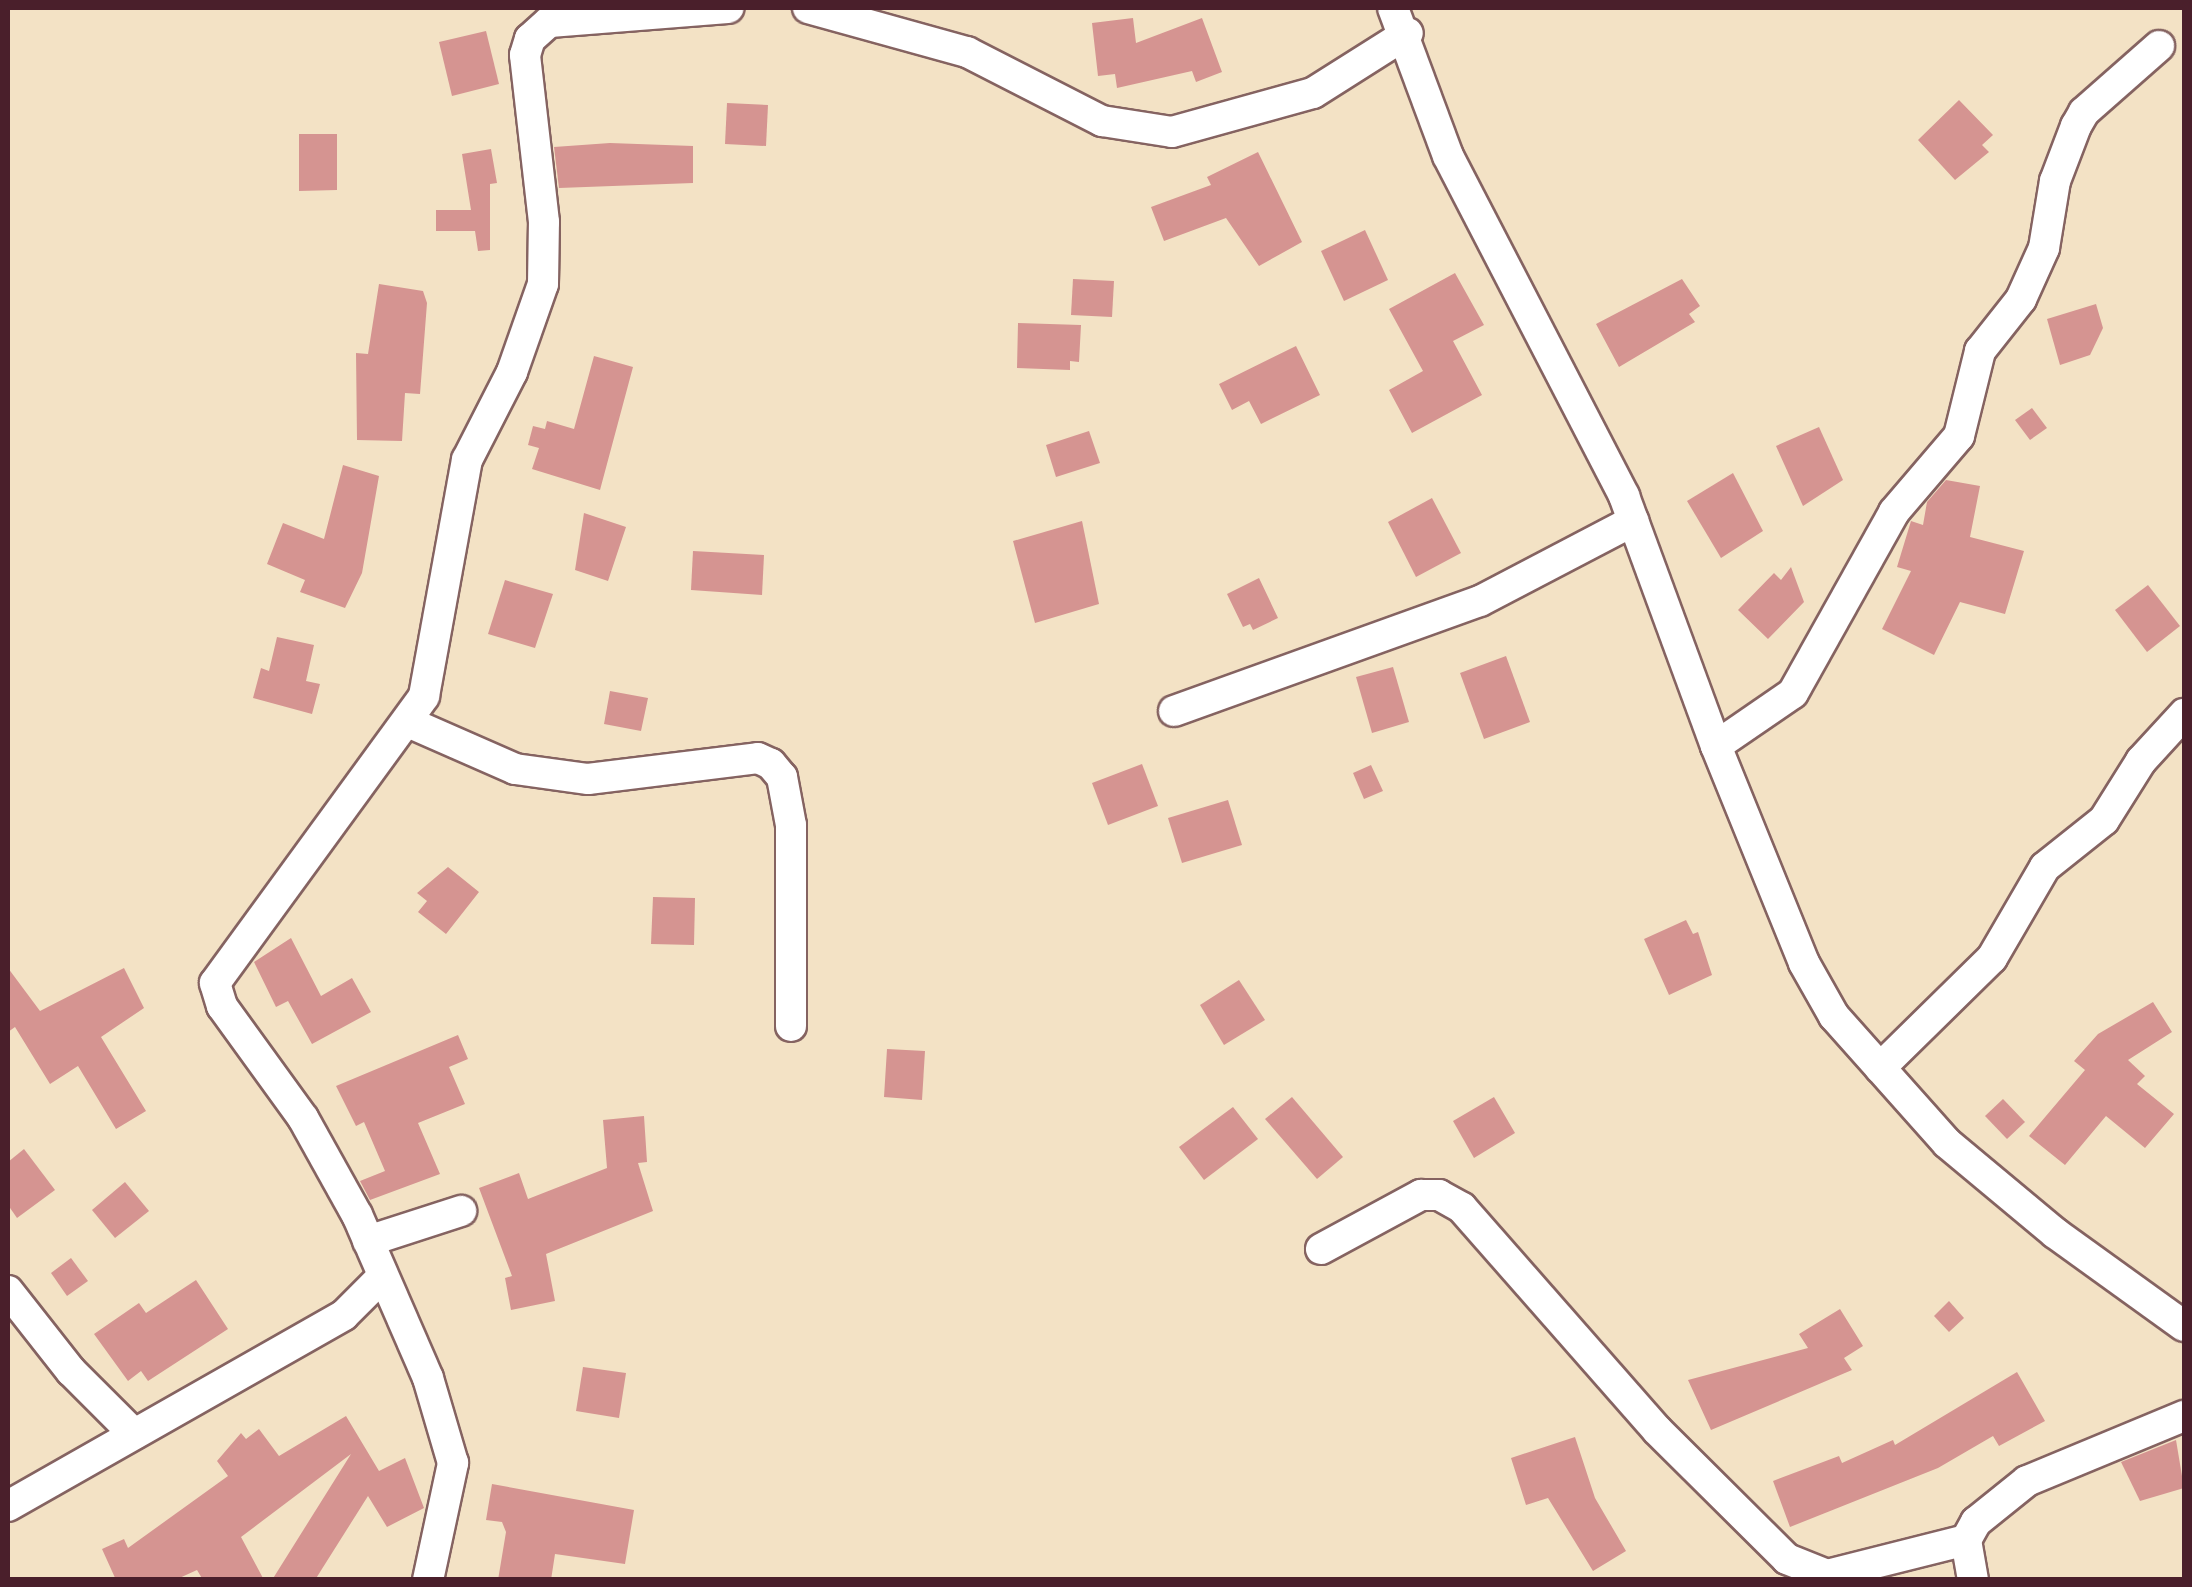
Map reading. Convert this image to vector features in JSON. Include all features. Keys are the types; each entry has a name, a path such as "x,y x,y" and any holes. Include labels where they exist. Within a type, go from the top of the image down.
{"street":[{"path":"428,1580 453,1463 428,1378 368,1241 303,1118 222,1006 215,983 424,696 438,648 468,460 512,372 542,284 544,222 525,55 530,39 549,22 728,8"},
{"path":"808,8 967,52 1102,121 1172,132 1313,93 1401,20 1448,156 1633,521 1716,746 1804,963 1834,1016 1947,1143 2055,1233 2184,1326"},
{"path":"1716,746 1792,692 1894,512 1960,436 1980,351 2021,300 2044,248 2055,181 2076,126 2084,112 2159,46"},
{"path":"1174,711 1480,600 1633,521"},
{"path":"1880,1068 1992,958 2044,867 2104,820 2141,761 2184,714"},
{"path":"408,722 516,769 588,780 758,758 771,764 782,777 791,825 791,1026"},
{"path":"1321,1249 1421,1195 1439,1194 1462,1208 1657,1430 1787,1559 1827,1574 1966,1540"},
{"path":"368,1241 461,1211"},
{"path":"8,1506 344,1315 383,1276"},
{"path":"8,1291 72,1372 134,1434"},
{"path":"1973,1580 1966,1540 1976,1522 2027,1481 2184,1416"}],"building":[{"path":"1133,18 1136,43 1202,18 1222,72 1196,82 1192,71 1117,88 1115,74 1098,76 1092,23"},
{"path":"486,31 499,84 452,96 439,42"},
{"path":"1959,100 1993,135 1982,145 1989,152 1955,180 1918,140"},
{"path":"727,103 768,105 766,146 725,144"},
{"path":"299,134 337,134 337,190 299,191"},
{"path":"610,143 693,146 693,183 559,188 554,147"},
{"path":"491,149 497,183 490,184 490,250 478,251 475,231 436,231 436,210 471,210 462,154"},
{"path":"1258,152 1302,242 1259,266 1226,218 1164,241 1151,207 1211,185 1207,177"},
{"path":"1365,230 1388,280 1344,301 1321,251"},
{"path":"1455,273 1484,325 1453,341 1482,395 1412,433 1389,390 1423,371 1389,309"},
{"path":"1073,279 1114,281 1112,317 1071,315"},
{"path":"1682,279 1700,306 1689,314 1695,322 1619,367 1596,324"},
{"path":"379,284 423,291 427,303 420,394 405,393 402,441 357,440 356,353 368,354"},
{"path":"2096,304 2103,328 2090,355 2060,365 2047,319"},
{"path":"1018,323 1081,325 1079,362 1070,361 1070,370 1017,368"},
{"path":"1296,346 1320,395 1261,424 1249,401 1232,410 1219,384"},
{"path":"594,356 633,367 600,490 532,469 539,448 528,445 533,426 545,429 547,421 574,429"},
{"path":"2032,408 2047,428 2030,440 2015,420"},
{"path":"1819,427 1843,480 1803,506 1776,446"},
{"path":"1089,431 1100,463 1056,477 1046,445"},
{"path":"343,465 379,476 362,573 345,608 300,592 305,580 267,564 283,523 324,539"},
{"path":"1733,473 1763,531 1721,558 1687,501"},
{"path":"1946,480 1980,486 1970,537 2024,551 2005,614 1960,602 1934,655 1882,629 1911,571 1897,567 1911,521 1923,525 1927,502"},
{"path":"1432,498 1461,553 1416,577 1388,522"},
{"path":"584,513 626,527 608,581 575,570"},
{"path":"1082,521 1099,604 1035,623 1013,541"},
{"path":"693,551 764,555 762,595 691,590"},
{"path":"1791,567 1804,602 1768,639 1738,610 1774,573 1781,580"},
{"path":"1259,578 1278,618 1253,630 1250,624 1243,627 1227,594"},
{"path":"505,580 553,594 535,648 488,634"},
{"path":"2148,585 2180,626 2147,652 2115,610"},
{"path":"277,637 314,645 306,681 320,684 312,714 253,698 261,668 269,671"},
{"path":"1506,656 1530,722 1484,739 1460,673"},
{"path":"1393,667 1409,722 1372,733 1356,677"},
{"path":"610,691 648,698 641,731 604,724"},
{"path":"1142,764 1158,806 1108,825 1092,783"},
{"path":"1371,765 1383,791 1364,799 1353,773"},
{"path":"1228,800 1242,845 1182,863 1168,818"},
{"path":"448,867 479,892 446,934 418,912 427,901 417,893"},
{"path":"653,897 695,898 694,945 651,944"},
{"path":"1686,920 1693,934 1698,932 1712,975 1669,995 1644,939"},
{"path":"291,938 321,996 352,978 371,1012 312,1044 288,1001 276,1007 254,962"},
{"path":"8,968 40,1011 124,968 144,1008 101,1037 146,1111 116,1129 78,1066 50,1084 15,1027 8,1032"},
{"path":"1239,980 1265,1020 1224,1045 1200,1005"},
{"path":"2153,1002 2172,1032 2128,1060 2145,1076 2137,1084 2174,1114 2145,1148 2106,1116 2065,1165 2029,1136 2085,1070 2074,1061 2098,1034"},
{"path":"458,1035 468,1059 449,1067 465,1104 418,1123 440,1174 370,1200 360,1181 385,1171 364,1122 356,1126 336,1086"},
{"path":"887,1049 925,1051 922,1100 884,1097"},
{"path":"1292,1097 1343,1157 1317,1179 1265,1119"},
{"path":"1494,1097 1515,1133 1474,1158 1453,1121"},
{"path":"2003,1099 2025,1122 2007,1139 1985,1116"},
{"path":"1233,1107 1258,1139 1204,1180 1179,1147"},
{"path":"644,1116 647,1162 638,1163 653,1211 546,1254 555,1301 511,1310 505,1278 512,1276 479,1188 519,1173 528,1199 607,1168 603,1120"},
{"path":"24,1149 55,1190 17,1218 8,1205 8,1162"},
{"path":"125,1182 149,1211 115,1238 92,1210"},
{"path":"71,1258 88,1281 67,1296 51,1273"},
{"path":"196,1280 228,1329 148,1381 141,1371 128,1381 94,1334 139,1303 146,1313"},
{"path":"1949,1301 1964,1318 1949,1332 1934,1316"},
{"path":"1840,1309 1863,1346 1844,1358 1852,1370 1711,1430 1688,1380 1808,1348 1799,1334"},
{"path":"583,1367 626,1373 619,1418 576,1411"},
{"path":"2017,1372 2045,1421 1999,1446 1993,1436 1938,1468 1790,1527 1773,1481 1839,1456 1842,1463 1893,1440 1895,1445"},
{"path":"346,1416 379,1471 405,1458 424,1508 387,1527 368,1496 315,1580 272,1580 351,1454 241,1537 264,1580 203,1580 197,1570 175,1580 116,1580 102,1549 124,1539 128,1548 228,1476 217,1461 241,1433 246,1439 259,1429 279,1456"},
{"path":"1575,1437 1595,1498 1626,1551 1593,1571 1548,1498 1526,1505 1511,1458"},
{"path":"2176,1440 2184,1488 2140,1501 2121,1462"},
{"path":"492,1484 634,1510 625,1564 555,1554 551,1580 498,1580 506,1532 502,1522 486,1520"}]}
